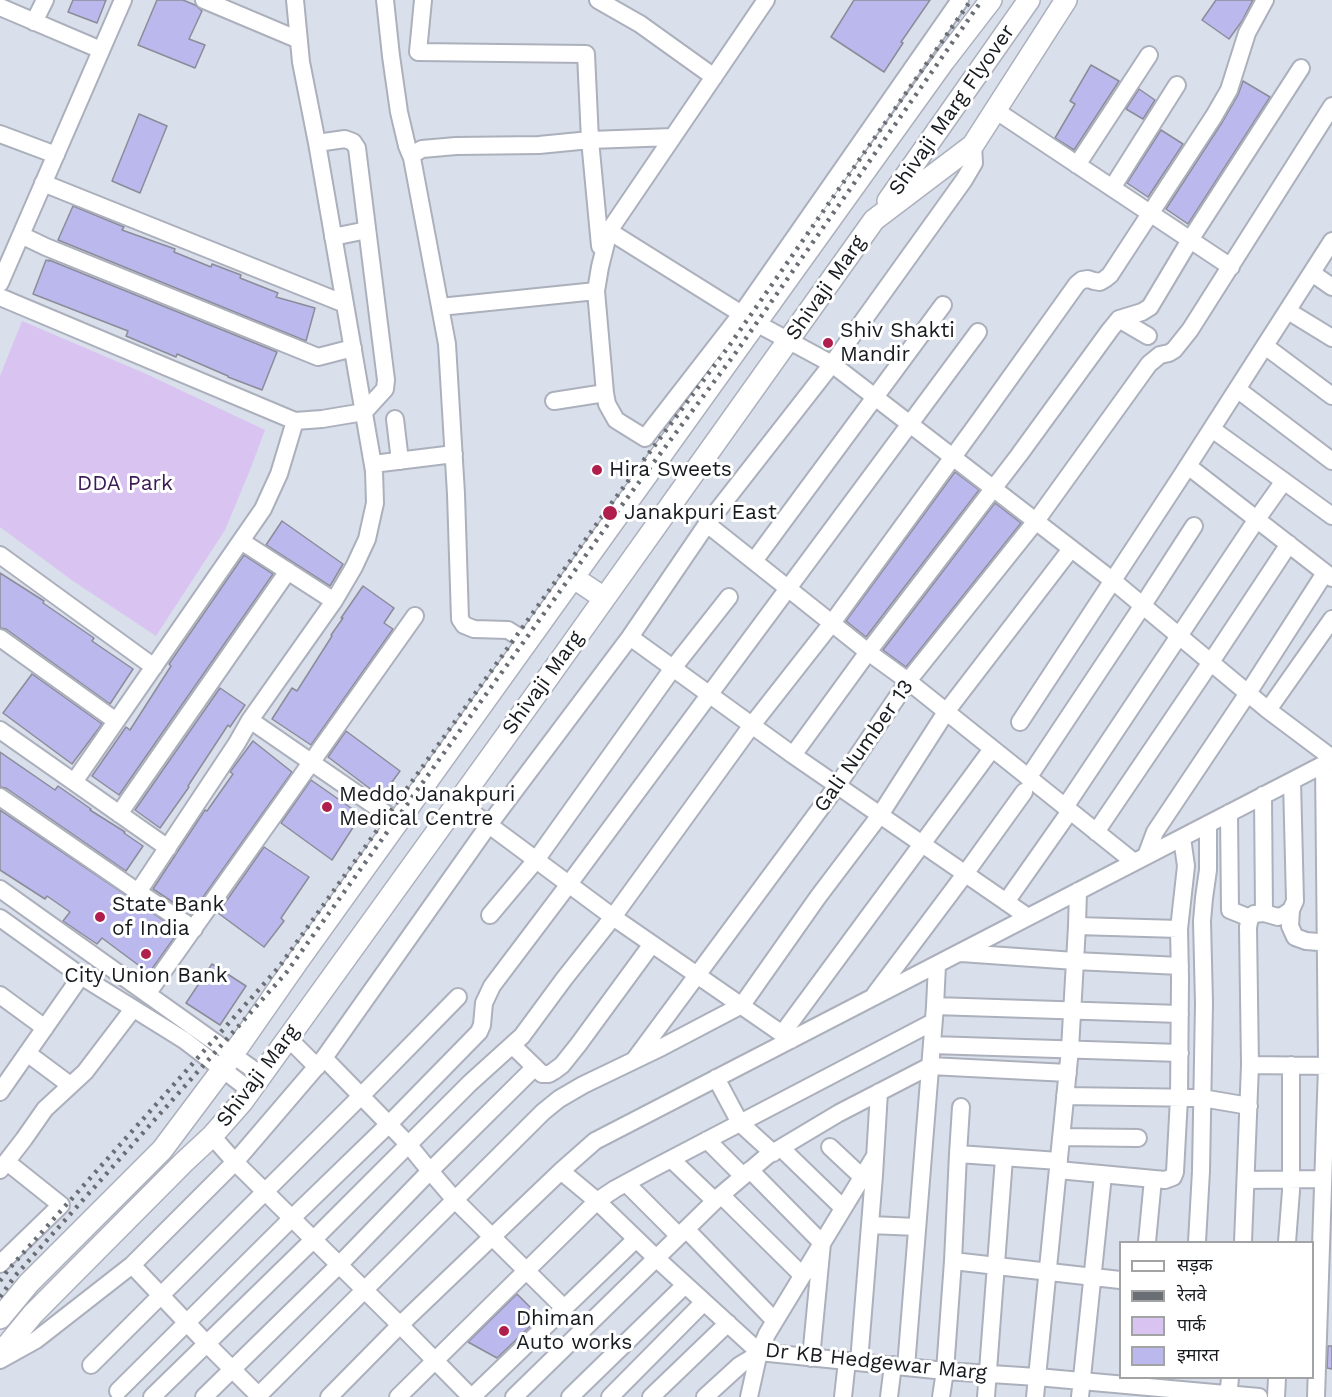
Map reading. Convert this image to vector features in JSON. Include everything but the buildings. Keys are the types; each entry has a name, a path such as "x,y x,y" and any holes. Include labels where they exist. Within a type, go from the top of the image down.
{"main road":[{"name":"Shivaji Marg","path":"0,1318 29,1283 162,1150 671,442 749,318 991,0"},
{"name":"Shivaji Marg Flyover","path":"874,220 1029,0"},
{"name":"Shivaji Marg","path":"0,1354 33,1314 212,1136 242,1102 874,220 973,145 1066,0"},
{"path":"574,578 604,598"}],"street":[{"path":"34,22 45,0"},
{"path":"0,284 123,0"},
{"path":"138,892 250,720 334,601 367,539 375,503 373,464 301,62 295,0"},
{"path":"385,0 399,112 407,147 412,158 447,344 460,619 464,625 474,629 508,630 527,642"},
{"path":"423,0 418,52 586,54 590,140 602,259"},
{"path":"598,0 640,24 714,77"},
{"path":"765,0 609,231 596,291 605,393 607,404 616,420 645,438 749,318 960,0"},
{"path":"152,1397 470,1083 522,1036 613,917 752,725 832,623 1077,284 1088,279 1101,282 1110,275 1229,90 1247,33 1265,0"},
{"path":"214,2 299,40"},
{"path":"0,7 101,50"},
{"path":"1077,165 1149,55"},
{"path":"793,755 1119,319 1150,307 1190,240 1301,68"},
{"path":"1112,188 1177,85"},
{"name":"Gali Number 13","path":"634,1060 837,786 908,681 1036,521 1149,364 1174,350 1196,321 1332,106"},
{"path":"995,110 1231,267"},
{"path":"0,134 56,155"},
{"path":"412,158 422,149 456,146 539,145 590,140 673,137"},
{"path":"0,297 295,421 364,412 385,389 386,380 357,148 353,142 345,139 317,143"},
{"path":"0,1360 36,1340 132,1265 235,1162 320,1062 488,826 630,637 707,524 832,364 964,180 974,163 973,145"},
{"path":"43,183 345,304"},
{"path":"333,237 367,230"},
{"path":"609,231 749,318 832,364 1112,580 1329,761"},
{"path":"21,235 57,252 318,357 352,348"},
{"path":"1020,722 1332,241"},
{"path":"1312,273 1332,287"},
{"path":"440,308 596,291"},
{"path":"754,561 943,305"},
{"path":"1288,311 1332,338"},
{"path":"1119,319 1148,336"},
{"path":"118,1391 479,1032 484,1003 492,986 978,332"},
{"path":"1265,346 1332,396"},
{"path":"1237,389 1332,461"},
{"path":"554,401 605,393"},
{"path":"395,419 400,461"},
{"path":"74,782 263,509 279,474 295,421"},
{"path":"1212,429 1332,516"},
{"path":"651,430 671,442"},
{"path":"373,464 454,454"},
{"path":"1140,859 1155,832 1329,575 1188,466"},
{"path":"1006,902 1179,636 1284,481"},
{"path":"707,524 992,749 1026,785 1067,809 1096,832 1140,859"},
{"path":"872,998 965,874 1026,785 1194,526"},
{"path":"241,542 334,601"},
{"path":"1096,832 1289,544"},
{"path":"132,1265 258,1397 543,1112 583,1085 742,1005 786,941 880,815 946,712 1071,549"},
{"path":"0,555 154,667"},
{"path":"119,814 288,571"},
{"path":"490,915 536,860 673,668 729,597"},
{"path":"147,994 415,616"},
{"path":"1268,710 1332,619"},
{"path":"630,637 837,786 1028,917"},
{"path":"0,638 116,721"},
{"path":"250,720 398,822"},
{"path":"0,730 168,848"},
{"path":"786,1037 992,749"},
{"path":"328,1397 561,1171 596,1141 717,1078 786,1037 872,998 937,965 1329,761"},
{"path":"1316,1397 1329,1066 1329,761"},
{"path":"1292,781 1295,901 1291,910 1290,926 1295,937 1300,940 1329,943"},
{"path":"1243,1241 1250,1065 1248,927 1257,916 1263,795"},
{"path":"0,797 194,929"},
{"path":"458,802 613,917 786,1037"},
{"path":"1229,813 1230,910 1257,916 1278,917 1291,910"},
{"path":"1197,1241 1201,1172 1203,921 1208,870 1208,824"},
{"path":"957,1154 1004,1158 1103,1175 1165,1180 1173,1177 1179,1098 1179,930 1186,866 1182,838"},
{"path":"0,890 147,994 227,1062 256,1083"},
{"path":"1035,1397 1068,1073 1078,891"},
{"path":"0,918 81,976 133,1009 184,1040 227,1062"},
{"path":"1077,926 1179,930"},
{"path":"512,1045 542,1074 549,1074 562,1065 652,944"},
{"path":"960,952 1180,966"},
{"path":"890,1397 900,1366 917,1227 937,965"},
{"path":"0,1092 81,976"},
{"path":"0,995 45,1028"},
{"path":"91,1365 458,997"},
{"path":"0,1264 61,1205 3,1166 45,1109 85,1072 133,1009"},
{"path":"398,1397 597,1201 934,1014 1072,1011 1180,1014"},
{"path":"288,1038 361,1096 408,1144 455,1200 564,1308"},
{"path":"932,1045 1180,1053"},
{"path":"27,1053 70,1085"},
{"path":"1250,1065 1329,1066"},
{"path":"1287,1241 1291,1179 1291,1065"},
{"path":"514,1397 682,1232 746,1173 767,1156 839,1113 930,1066 1068,1073"},
{"path":"204,1397 339,1265 535,1067"},
{"path":"717,1078 740,1123 777,1150 843,1208"},
{"path":"843,1397 853,1362 870,1225 879,1092"},
{"path":"1065,1096 1202,1098 1249,1106"},
{"path":"941,1397 953,1261 961,1107"},
{"path":"212,1136 235,1162 472,1397 636,1239"},
{"path":"1061,1137 1138,1138"},
{"path":"707,1140 822,1243"},
{"path":"830,1147 862,1178"},
{"path":"749,1397 758,1355 775,1320 876,1156"},
{"path":"986,1397 1004,1158"},
{"path":"670,1160 718,1198 802,1275"},
{"name":"Dr KB Hedgewar Marg","path":"561,1171 597,1201 728,1323 758,1355 1037,1377 1082,1389 1133,1387 1228,1390 1259,1397"},
{"path":"1082,1389 1103,1175"},
{"path":"1147,1241 1154,1179"},
{"path":"1246,1180 1291,1179 1326,1187"},
{"path":"626,1183 682,1232 775,1320"},
{"path":"870,1225 917,1227"},
{"path":"811,1358 822,1243"},
{"path":"953,1261 1119,1280"},
{"path":"570,1397 685,1285"},
{"path":"610,1397 704,1302"},
{"path":"651,1397 728,1323"},
{"path":"705,1397 732,1371 758,1355"},
{"path":"723,1397 732,1371"},
{"path":"1276,1397 1277,1379"}],"green space":[{"name":"DDA Park","path":"22,321 144,373 265,430 225,530 156,636 73,581 0,527 0,376"}],"railway":[{"path":"0,1281 279,967 611,504 729,346 971,0"},
{"path":"0,1297 15,1276 286,973 619,509 737,351 982,0"}],"place":[{"name":"Shiv Shakti Mandir","path":"828,343"},
{"name":"Hira Sweets","path":"597,470"},
{"name":"Janakpuri East","path":"610,513"},
{"name":"Meddo Janakpuri Medical Centre","path":"327,807"},
{"name":"State Bank of India","path":"100,917"},
{"name":"City Union Bank","path":"146,954"},
{"name":"Dhiman Auto works","path":"504,1331"}]}
